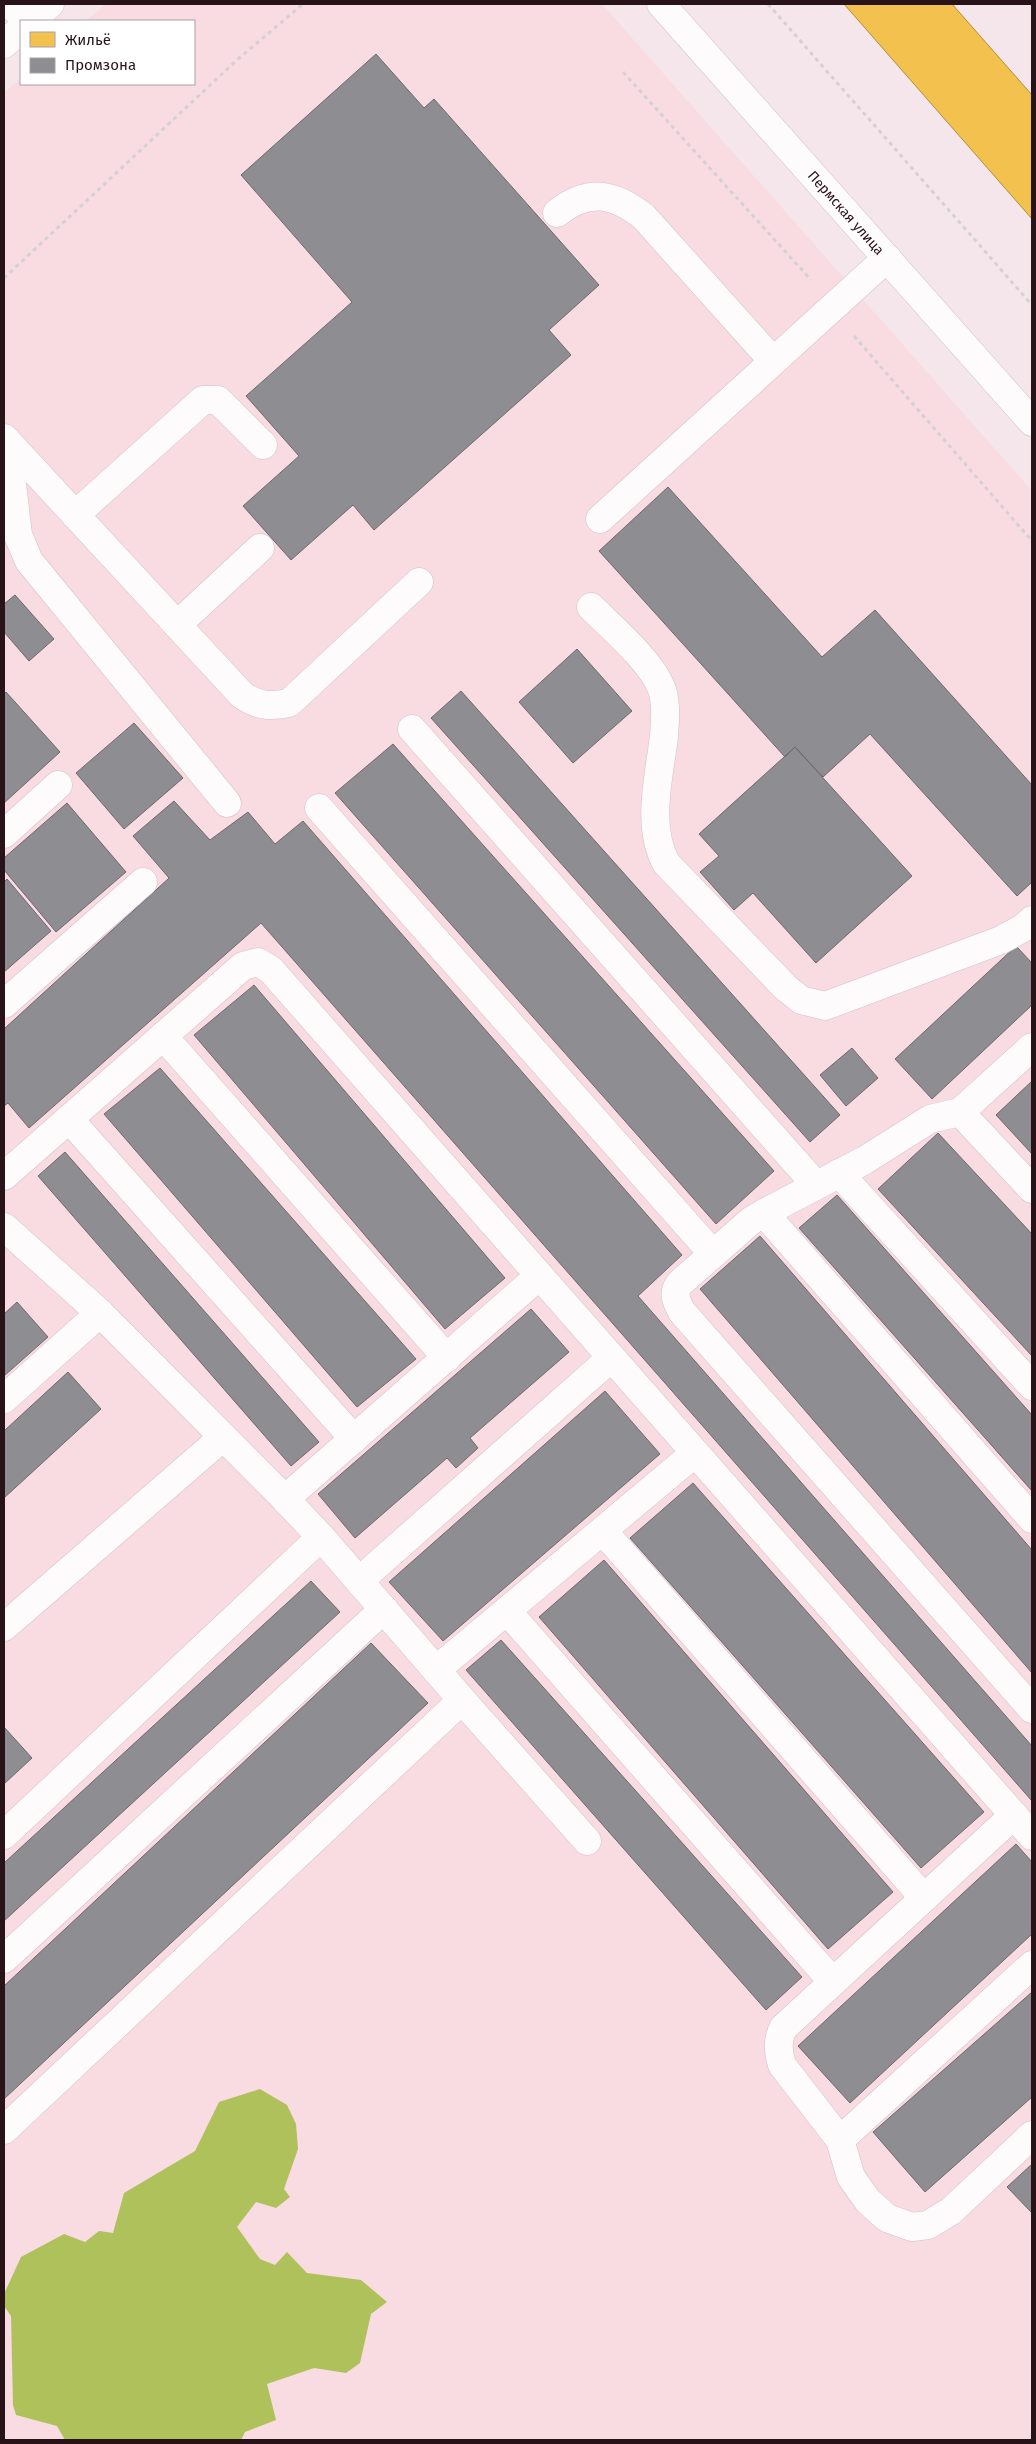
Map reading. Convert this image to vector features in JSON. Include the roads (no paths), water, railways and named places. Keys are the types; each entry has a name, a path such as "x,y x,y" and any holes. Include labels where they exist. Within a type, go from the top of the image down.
{"street":[{"path":"11,4 27,20"},
{"path":"29,20 50,4"},
{"name":"Пермская улица","path":"661,4 1032,422"},
{"path":"4,44 20,30"},
{"path":"557,213 571,202 588,196 608,197 629,205 644,217 773,361"},
{"path":"600,518 887,258"},
{"path":"75,515 203,400 218,400 263,445"},
{"path":"5,440 242,695 254,703 272,706 288,702 418,582"},
{"path":"5,440 18,535 29,560 228,803"},
{"path":"177,626 260,548"},
{"path":"592,607 650,669 661,688 666,716 654,827 658,848 666,863 785,987 801,1000 825,1006 1001,940 1023,928 1032,920"},
{"path":"412,729 828,1179 1032,1386"},
{"path":"4,834 58,785"},
{"path":"319,808 713,1254"},
{"path":"4,1004 143,882"},
{"path":"4,1176 243,966 258,962 271,970 1032,1836"},
{"path":"162,1036 447,1358"},
{"path":"1032,1047 960,1112 930,1119 902,1138 752,1220 680,1283 675,1290 676,1301 682,1312 1032,1709"},
{"path":"960,1112 1032,1189"},
{"path":"69,1119 354,1439"},
{"path":"764,1213 1032,1518"},
{"path":"4,1227 100,1313 285,1499 321,1537 587,1841"},
{"path":"285,1499 539,1276"},
{"path":"4,1399 100,1313"},
{"path":"360,1582 611,1358"},
{"path":"4,1627 223,1437"},
{"path":"436,1670 695,1453"},
{"path":"603,1530 924,1898"},
{"path":"4,1835 321,1537"},
{"path":"4,1959 384,1609"},
{"path":"507,1611 833,1982"},
{"path":"4,2130 462,1700"},
{"path":"1014,1815 783,2028 778,2039 778,2050 782,2065 840,2140 851,2178 868,2201 887,2218 912,2228 928,2225 951,2211 1032,2135"},
{"path":"840,2140 1032,1965"}]}
